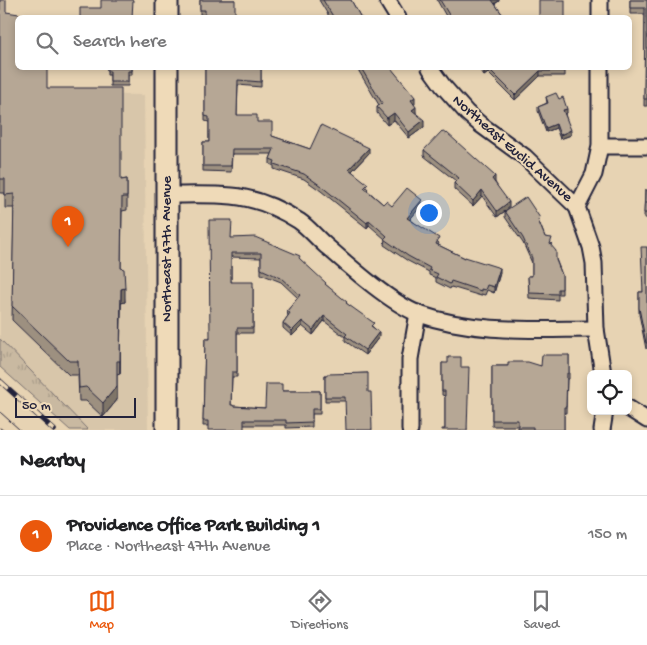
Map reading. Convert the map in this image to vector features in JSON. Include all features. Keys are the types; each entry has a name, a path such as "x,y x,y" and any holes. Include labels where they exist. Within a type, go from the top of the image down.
{"main road":[{"path":"167,0 167,15"},
{"name":"Northeast 47th Avenue","path":"167,70 167,430"}],"street":[{"path":"387,0 396,15"},
{"path":"600,0 600,15"},
{"name":"Northeast Euclid Avenue","path":"431,70 442,86 467,113 525,157 577,207"},
{"path":"600,70 600,146 594,174 577,207 591,247 594,264 596,329 602,370"},
{"path":"600,146 647,146"},
{"path":"167,195 232,196 252,200 281,210 301,222 356,272 394,300 418,313 473,327 505,330 596,329"},
{"path":"410,430 410,359 418,313"},
{"path":"632,411 647,420"},
{"path":"602,430 604,415"}],"shaded area":[{"path":"0,93 144,95 148,430 89,430 0,348"}],"green space":[{"path":"0,339 88,430 70,430 0,367"}],"building":[{"path":"0,0 6,0 6,12 19,14 15,15 15,70 47,70 47,88 121,88 121,180 127,179 127,197 122,197 121,268 124,269 125,288 121,289 120,361 117,361 117,386 103,403 86,387 79,388 78,361 69,361 12,306 14,194 5,195 5,179 0,179"},
{"path":"101,0 133,0 132,15 80,15 80,8 101,8"},
{"path":"200,0 235,0 235,15 205,15 205,10 200,10"},
{"path":"323,0 351,0 359,15 332,15"},
{"path":"440,0 492,0 503,15 449,15"},
{"path":"539,0 565,0 565,15 539,15"},
{"path":"630,0 647,0 647,99 644,99 645,8 630,8"},
{"path":"132,70 128,71 128,82 110,82 110,71 107,71"},
{"path":"205,70 261,70 261,82 238,80 237,115 257,115 257,122 272,122 272,136 310,149 321,125 369,148 349,169 368,184 364,188 383,204 386,201 392,206 407,188 422,200 407,218 439,238 436,244 465,258 500,268 494,287 487,285 485,290 481,289 481,291 451,281 450,284 436,277 438,274 429,270 430,268 408,256 384,239 387,236 369,220 367,223 304,174 274,164 275,161 270,159 274,149 232,149 231,166 203,166 203,142 209,142 209,117 205,116"},
{"path":"362,70 393,70 415,97 411,100 416,107 412,110 424,120 409,132 394,113 387,118 377,107 382,103"},
{"path":"490,70 565,70 540,71 515,95"},
{"path":"556,93 559,99 563,97 567,109 563,110 571,130 560,135 556,124 546,128 538,107 548,103 546,97"},
{"path":"442,131 447,133 495,176 492,179 509,202 497,211 482,190 473,201 454,183 459,178 424,150"},
{"path":"645,190 647,190 647,213 644,213"},
{"path":"526,197 540,218 538,220 545,237 552,238 550,244 556,251 556,260 562,275 562,289 558,289 558,294 529,293 528,276 532,276 532,258 523,238 505,211"},
{"path":"209,220 232,220 231,238 255,237 300,256 299,258 325,284 346,303 374,323 371,326 379,332 365,350 345,336 347,334 324,316 313,330 302,321 292,331 283,323 290,313 287,311 300,295 281,278 261,269 261,253 231,253 231,282 253,282 253,328 237,328 237,372 232,372 231,405 265,408 266,384 282,384 282,391 320,391 320,409 312,409 312,422 286,423 286,420 244,420 244,430 208,430 208,421 203,421 205,339 210,339"},
{"path":"641,247 647,247 647,343 639,308 639,292 643,292"},
{"path":"542,355 569,355 566,407 564,407 564,430 533,430 533,427 518,427 518,420 492,420 492,366 508,366 508,362 528,362 541,366"},
{"path":"448,357 461,357 461,367 469,367 467,430 442,430 445,429 445,391 442,391 442,363 448,363"},
{"path":"368,373 368,392 371,392 372,430 346,430 345,397 325,397 325,375"}],"tram line":[{"path":"0,412 20,430"}],"railway":[{"path":"0,381 54,430"}],"place":[{"name":"Providence Office Park Building 1","path":"68,247"}]}
